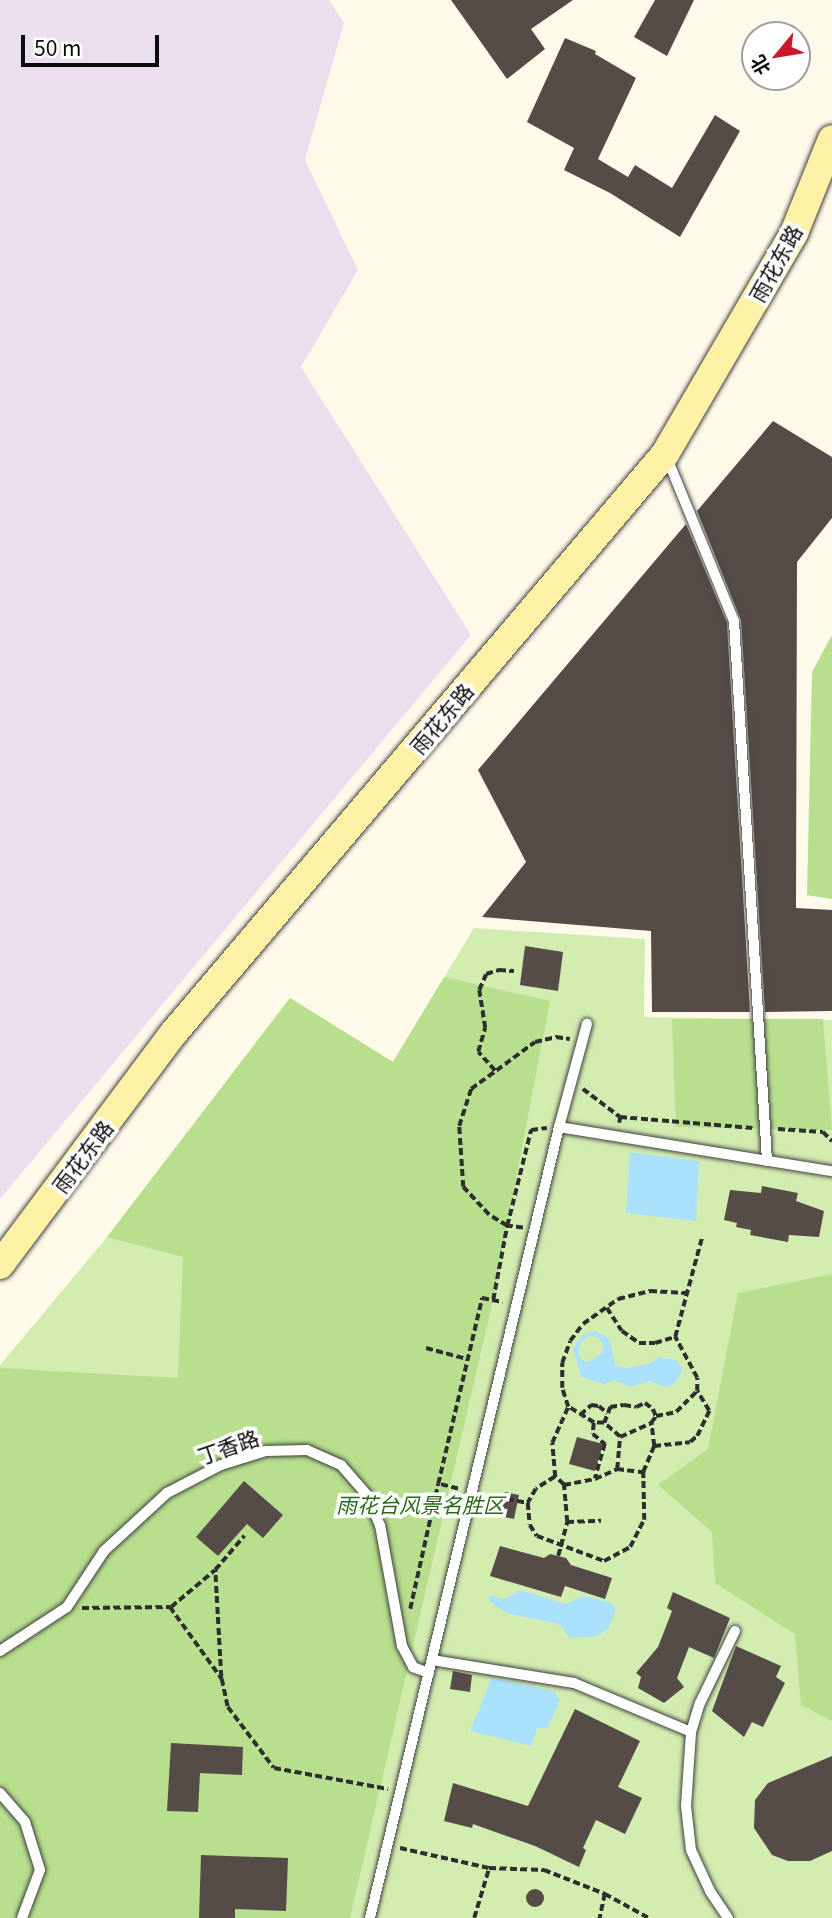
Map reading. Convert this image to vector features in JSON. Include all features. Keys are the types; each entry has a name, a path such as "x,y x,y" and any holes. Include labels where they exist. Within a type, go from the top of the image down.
{"main road":[{"name":"雨花东路","path":"0,1265 172,1035 665,454 794,233 832,139"}],"lane":[{"path":"665,454 734,621 767,1161"},
{"path":"370,1918 559,1127 587,1024"},
{"path":"559,1127 832,1171"},
{"name":"丁香路","path":"0,1651 67,1608 104,1551 167,1493 220,1465 266,1451 307,1450 341,1465 367,1495 380,1525 401,1646"},
{"path":"728,1918 710,1891 691,1850 686,1806 691,1732 700,1703 735,1631"},
{"path":"401,1646 413,1667 429,1673"},
{"path":"432,1660 574,1683 691,1732"},
{"path":"0,1793 25,1822 40,1870 22,1918"}],"path":[{"path":"495,1071 478,1052 485,1028 479,990 486,974 499,970 514,971"},
{"path":"535,1229 507,1226 489,1215 463,1187 458,1126 471,1089 535,1042 556,1037 582,1041"},
{"path":"570,1086 580,1087 620,1117 823,1132 832,1141"},
{"path":"618,1136 620,1117"},
{"path":"493,1300 507,1226 531,1130 559,1127"},
{"path":"654,1446 690,1442 697,1436 709,1411 697,1391 697,1378 675,1337 702,1237"},
{"path":"620,1437 604,1423 594,1423 568,1407 562,1388 562,1363 570,1341 583,1324 618,1299 650,1290 686,1293"},
{"path":"401,1646 482,1298 517,1304"},
{"path":"606,1307 622,1331 639,1343 655,1343 675,1337"},
{"path":"426,1348 467,1359"},
{"path":"620,1437 651,1423 656,1416 676,1412 697,1391"},
{"path":"604,1423 610,1407 636,1407 645,1403 653,1409 656,1416"},
{"path":"580,1415 591,1405 599,1406 608,1413"},
{"path":"558,1556 567,1522 564,1485 555,1477 552,1443 568,1407"},
{"path":"594,1423 593,1434 605,1444 595,1479"},
{"path":"555,1477 536,1489 528,1503 530,1525 537,1536 604,1561 630,1547 643,1520 643,1472 654,1446 651,1423"},
{"path":"617,1469 620,1437"},
{"path":"564,1485 595,1479 617,1469 643,1472"},
{"path":"438,1484 528,1503"},
{"path":"567,1522 601,1521"},
{"path":"67,1608 170,1607 215,1570 244,1536"},
{"path":"215,1570 222,1679 228,1707 274,1768 401,1791"},
{"path":"170,1607 222,1679"},
{"path":"388,1845 489,1868 544,1870 605,1894 649,1918"},
{"path":"474,1918 489,1868"},
{"path":"600,1918 605,1894"}],"shaded area":[{"path":"0,0 329,0 344,23 305,160 358,270 301,367 471,635 0,1199"}],"green space":[{"path":"832,635 832,899 807,895 812,672"},
{"name":"雨花台风景名胜区","path":"474,928 645,939 644,1017 832,1020 832,1918 0,1918 0,1365 107,1237 290,998 393,1062"},
{"path":"444,977 550,1001 493,1300 350,1918 0,1918 0,1368 178,1378 183,1257 107,1237 290,998 393,1062"},
{"path":"672,1019 823,1019 832,1130 676,1127"},
{"path":"832,1274 832,1721 801,1705 795,1634 715,1583 712,1532 658,1485 708,1449 738,1293"}],"water":[{"path":"630,1152 699,1161 696,1221 626,1213"},
{"path":"595,1331 609,1338 616,1366 626,1368 651,1363 659,1357 676,1360 683,1370 675,1383 665,1387 650,1381 631,1387 614,1380 604,1384 581,1377 573,1348 582,1335","holes":["589,1336 598,1337 603,1345 602,1354 587,1362 580,1359 578,1351 581,1342"]},
{"path":"520,1590 566,1604 583,1596 609,1602 616,1608 609,1628 598,1636 570,1638 559,1624 506,1613 488,1600 491,1596 504,1599"},
{"path":"492,1678 554,1691 560,1701 547,1729 538,1727 531,1746 470,1731"}],"building":[{"path":"451,0 573,0 531,29 545,49 507,79"},
{"path":"655,0 694,0 667,56 634,37"},
{"path":"565,38 596,51 595,54 636,78 598,159 628,177 635,165 672,188 715,115 740,131 680,237 610,193 564,170 574,148 527,122"},
{"path":"773,421 832,457 832,518 797,562 796,908 832,910 832,1011 765,1012 741,620 697,511"},
{"path":"686,524 727,623 750,1012 652,1012 651,931 482,917 526,862 478,770"},
{"path":"525,946 563,952 558,991 520,985"},
{"path":"762,1186 798,1193 796,1201 824,1211 819,1237 789,1235 788,1242 750,1235 751,1230 736,1227 737,1223 724,1220 730,1190 761,1193"},
{"path":"577,1437 603,1444 595,1471 569,1464"},
{"path":"244,1481 283,1515 263,1538 247,1524 218,1556 196,1537"},
{"path":"505,1492 519,1495 514,1519 500,1516"},
{"path":"500,1546 544,1558 550,1554 566,1558 571,1565 612,1578 605,1599 565,1586 561,1597 490,1576"},
{"path":"673,1592 730,1618 714,1658 689,1647 677,1678 684,1687 664,1703 638,1688 641,1677 636,1673 658,1647 672,1611 667,1608"},
{"path":"736,1646 781,1666 776,1677 785,1683 763,1727 752,1722 744,1737 712,1711"},
{"path":"453,1671 472,1675 470,1692 450,1689"},
{"path":"575,1709 640,1741 618,1787 642,1798 625,1834 596,1820 583,1848 586,1850 579,1867 535,1846 473,1824 472,1828 444,1821 453,1783 528,1806"},
{"path":"171,1743 243,1747 242,1775 200,1773 198,1812 167,1811"},
{"path":"832,1756 832,1851 810,1861 788,1861 772,1855 754,1828 755,1800 768,1783"},
{"path":"201,1855 288,1858 286,1911 235,1909 235,1918 199,1918"},
{"path":"535,1889 541,1892 544,1898 541,1904 535,1907 529,1904 526,1898 529,1892"}]}
